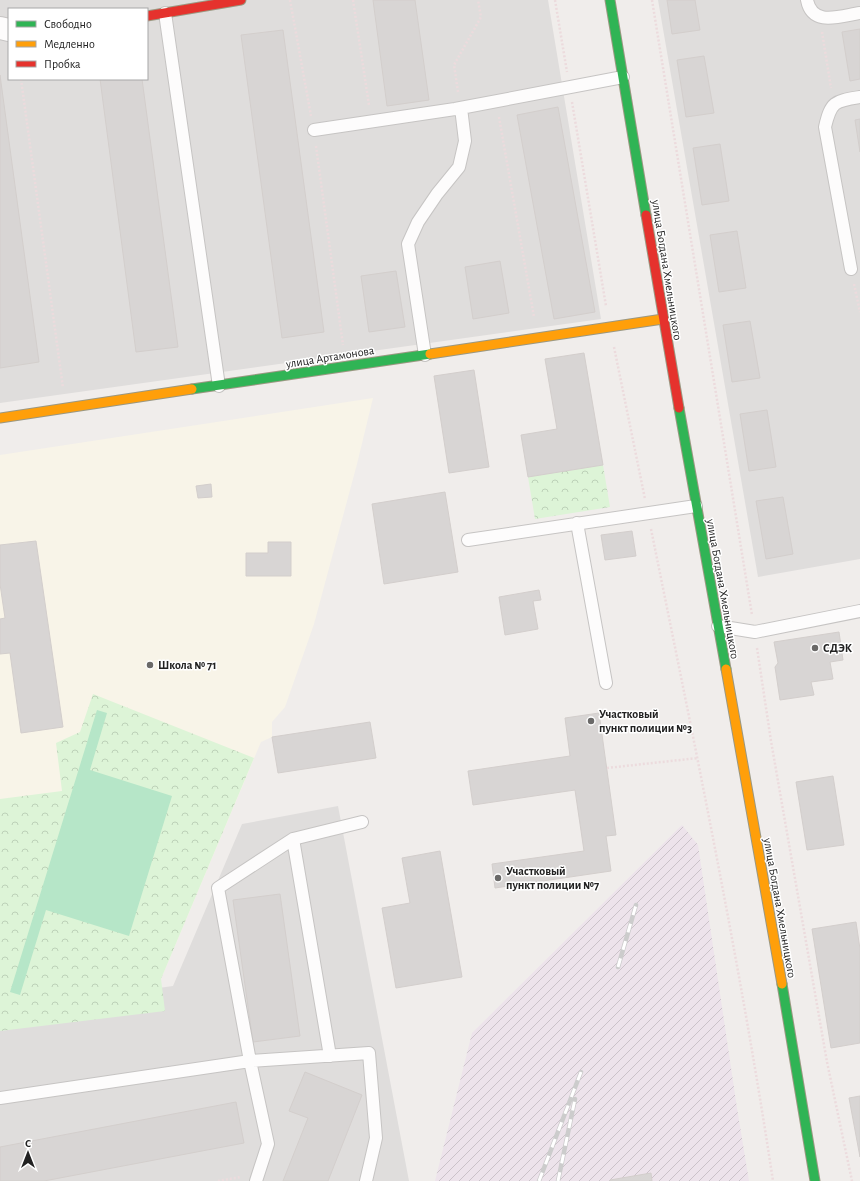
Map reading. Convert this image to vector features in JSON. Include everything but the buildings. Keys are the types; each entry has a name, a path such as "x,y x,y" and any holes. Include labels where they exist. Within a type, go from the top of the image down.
{"main road":[{"path":"148,16 241,0"},
{"name":"улица Богдана Хмельницкого","path":"610,0 663,319 774,938 815,1181"},
{"name":"улица Артамонова","path":"0,418 538,339 663,319"}],"lane":[{"path":"807,0 812,14 820,18 830,18 860,13"},
{"path":"165,13 219,386"},
{"path":"314,130 461,108 623,77"},
{"path":"851,269 826,127 828,114 833,105 840,100 860,97"},
{"path":"425,355 408,244 418,222 459,167 465,140 461,108"},
{"path":"468,540 647,512 696,506"},
{"path":"577,523 606,683"},
{"path":"718,626 755,632 860,611"},
{"path":"257,1178 268,1144 250,1061 218,888 293,840 362,822"},
{"path":"293,840 330,1056"},
{"path":"0,1098 250,1061 369,1053 376,1138 366,1181"}],"path":[{"path":"290,0 314,130 346,366"},
{"path":"353,0 371,122"},
{"path":"461,108 454,65 481,18 478,0"},
{"path":"555,0 610,327 698,758 761,1099 773,1181"},
{"path":"652,0 755,632 771,741 827,1062 852,1181"},
{"path":"820,18 833,105"},
{"path":"21,80 66,409"},
{"path":"496,101 538,339"},
{"path":"851,269 860,312"},
{"path":"607,768 698,758"},
{"path":"218,1181 257,1178"}],"shaded area":[{"path":"0,0 548,0 601,319 0,403"},
{"path":"658,0 860,0 860,559 758,577"},
{"name":"Школа № 71","path":"373,398 314,624 285,707 272,722 272,737 261,742 161,979 0,998 0,455"},
{"path":"338,806 409,1181 0,1181 0,1010 173,986 242,824"},
{"path":"682,825 698,845 749,1181 435,1181 472,1033"}],"green space":[{"path":"603,465 610,507 535,519 528,477"},
{"path":"93,694 254,758 161,979 165,1011 0,1031 0,799 62,791 56,743 80,732"},
{"path":"97,710 107,713 90,770 172,796 129,936 46,910 20,995 10,992"}],"railway":[{"path":"618,967 636,905"},
{"path":"539,1181 581,1072"},
{"path":"558,1181 575,1099"}],"traffic: fast":[{"path":"610,0 646,215"},
{"path":"192,389 430,354"},
{"path":"679,408 726,669"},
{"path":"782,984 815,1181"}],"traffic: slow":[{"path":"430,354 663,319"},
{"path":"0,418 192,389"},
{"path":"726,669 782,984"}],"traffic: jam":[{"path":"148,16 241,0"},
{"path":"646,215 679,408"}],"place":[{"name":"СДЭК","path":"815,648"},
{"name":"Школа № 71","path":"150,665"},
{"name":"Участковый пункт полиции №3","path":"591,721"},
{"name":"Участковый пункт полиции №7","path":"498,878"}]}
